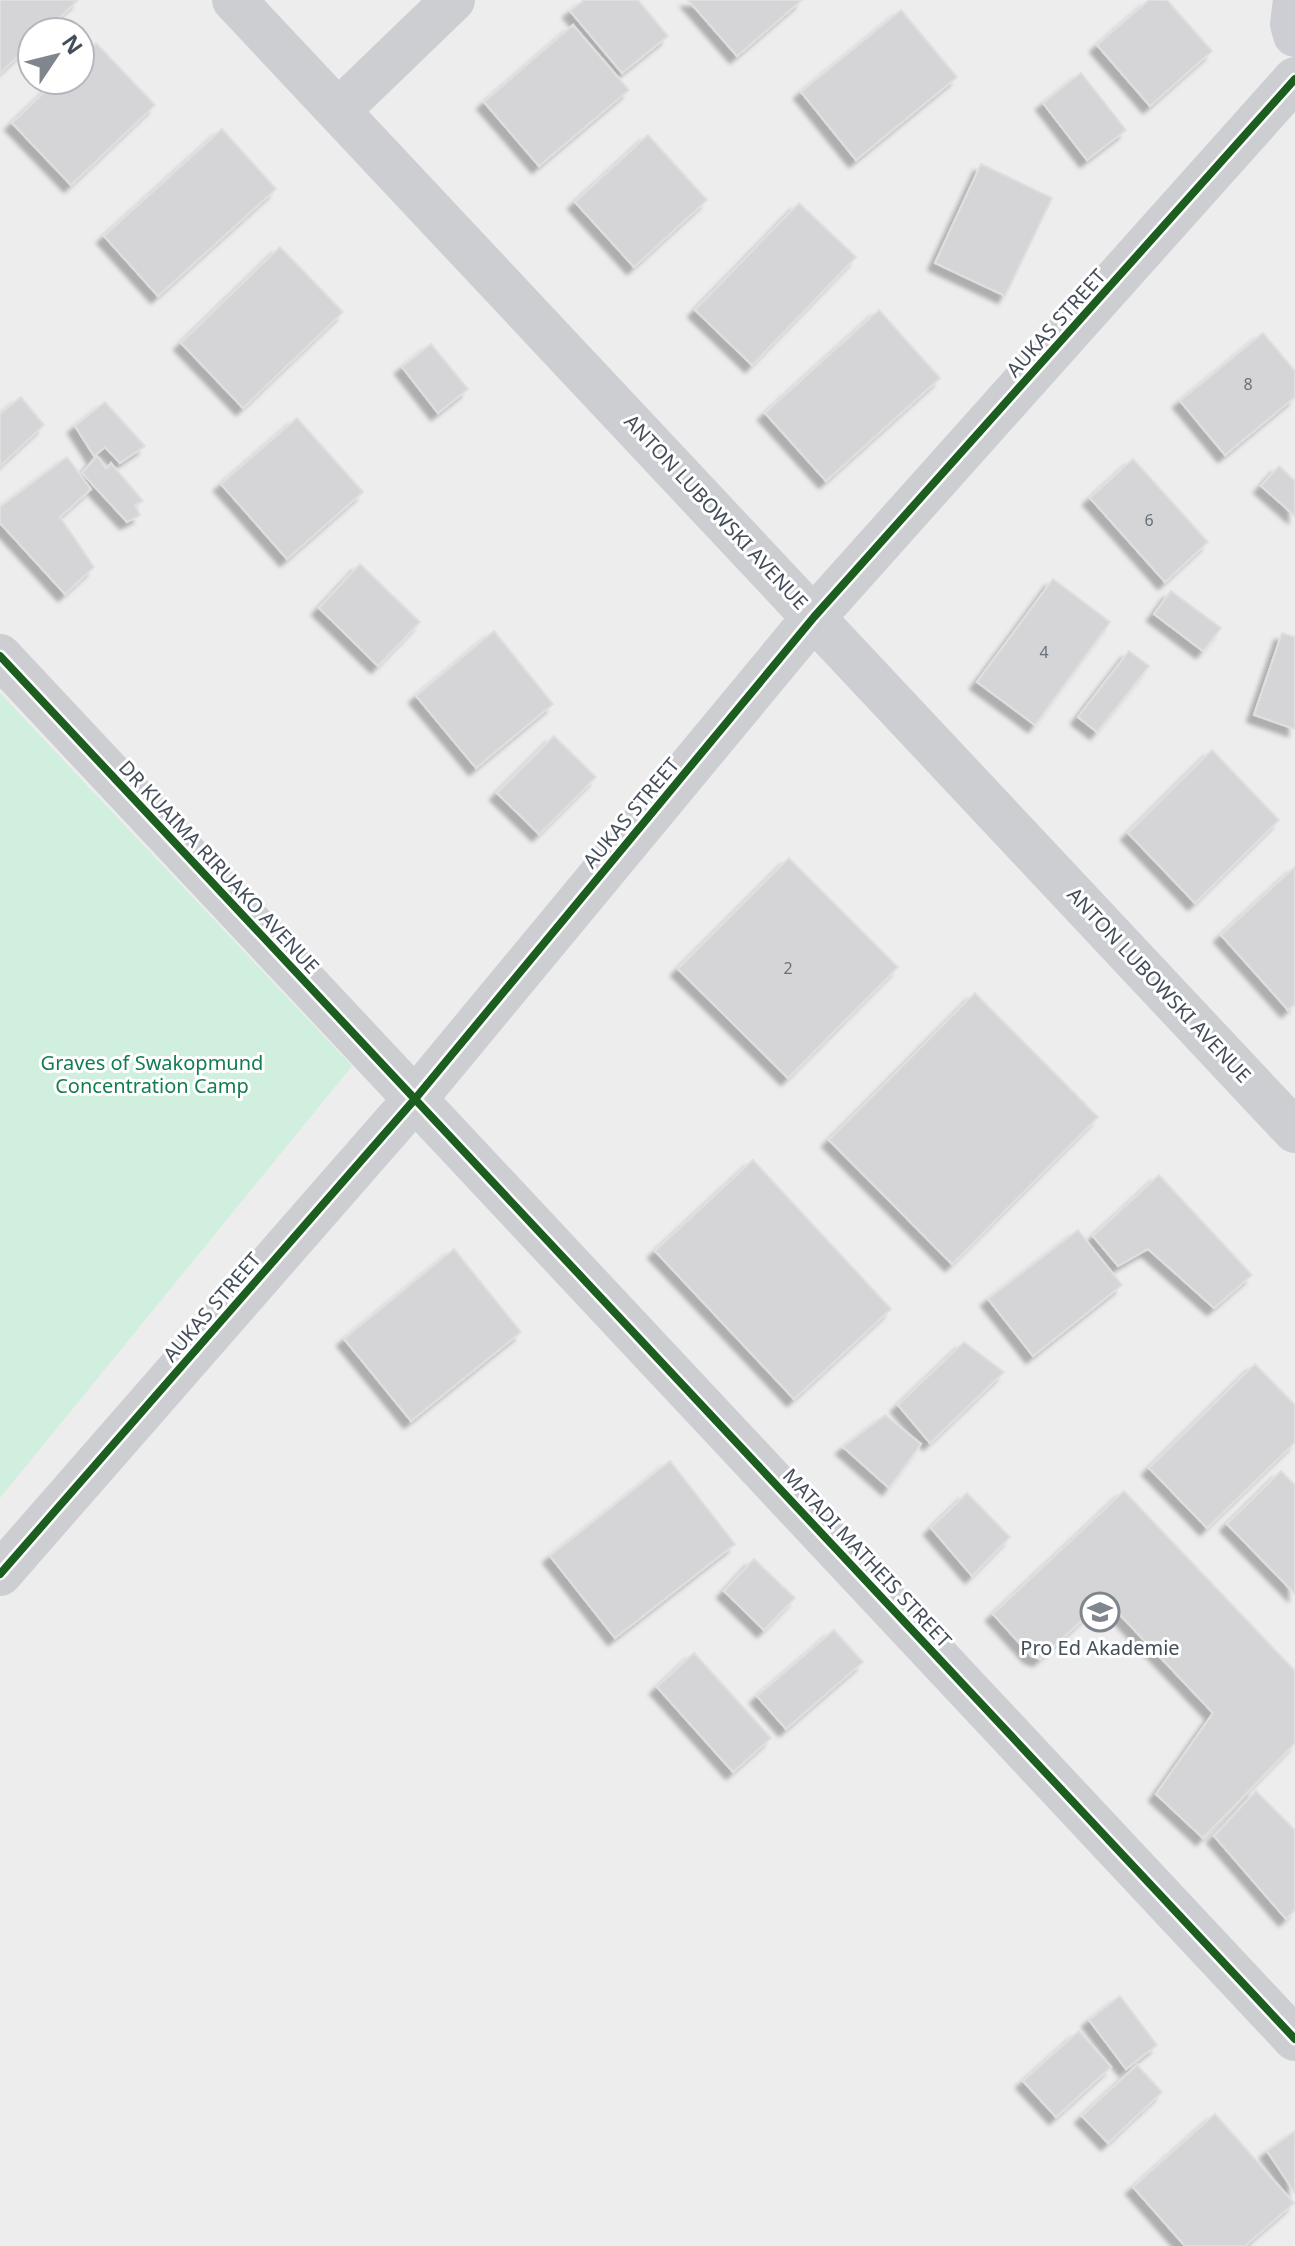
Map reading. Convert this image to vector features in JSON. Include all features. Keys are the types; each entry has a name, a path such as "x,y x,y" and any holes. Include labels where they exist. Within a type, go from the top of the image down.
{"street":[{"name":"ANTON LUBOWSKI AVENUE","path":"234,0 1295,1131"},
{"path":"338,111 453,0"},
{"path":"1295,0 1292,24 1295,35"},
{"name":"AUKAS STREET","path":"0,1574 415,1099 814,617 1295,79"},
{"name":"DR KUAIMA RIRUAKO AVENUE","path":"0,656 415,1099"},
{"name":"MATADI MATHEIS STREET","path":"415,1099 1295,2039"}],"green space":[{"name":"Graves of Swakopmund Concentration Camp","path":"0,693 352,1066 0,1498"}],"building":[{"path":"0,0 78,0 61,16 16,16 16,58 0,73"},
{"path":"584,0 638,0 668,36 622,73 570,11"},
{"path":"688,0 802,0 737,56"},
{"path":"1149,0 1167,0 1212,51 1150,106 1097,45"},
{"path":"901,10 957,77 856,160 801,92"},
{"path":"573,25 629,90 539,166 484,102"},
{"path":"96,43 155,105 71,185 12,123 40,96 96,96"},
{"path":"1081,73 1126,130 1087,160 1043,103"},
{"path":"222,129 276,189 158,296 104,236"},
{"path":"648,135 707,200 634,267 575,202"},
{"path":"981,164 1052,198 1005,296 935,263"},
{"path":"799,203 856,257 752,365 695,310"},
{"path":"280,247 343,312 243,408 181,343"},
{"path":"879,310 940,378 826,481 765,413"},
{"path":"1263,333 1295,371 1295,397 1225,455 1180,401"},
{"path":"431,344 468,389 438,413 402,367"},
{"path":"21,397 44,425 0,466 0,414"},
{"path":"105,402 145,446 120,463 105,447 94,456 75,426"},
{"path":"297,418 363,492 287,559 221,484"},
{"path":"97,456 106,469 111,463 143,501 135,505 140,515 127,522 82,473"},
{"path":"67,457 91,489 60,517 94,567 65,594 0,523 0,507"},
{"path":"1133,459 1208,542 1165,582 1090,498"},
{"path":"1279,466 1295,481 1295,516 1261,486"},
{"path":"360,564 420,622 378,666 319,608"},
{"path":"1053,579 1110,622 1035,725 977,682"},
{"path":"1171,591 1221,628 1203,651 1154,614"},
{"path":"494,631 553,704 476,768 416,696"},
{"path":"1282,633 1295,637 1295,729 1254,715"},
{"path":"1129,651 1149,666 1097,732 1078,717"},
{"path":"554,736 596,777 539,834 497,793"},
{"path":"1212,750 1279,820 1195,903 1128,833"},
{"path":"789,858 898,967 788,1078 678,969"},
{"path":"1295,867 1295,1004 1288,1010 1221,935"},
{"path":"975,993 1098,1117 952,1264 829,1140"},
{"path":"753,1160 891,1309 794,1399 655,1251"},
{"path":"1159,1175 1252,1275 1214,1308 1148,1249 1118,1266 1093,1236"},
{"path":"1078,1230 1122,1285 1033,1356 988,1299"},
{"path":"454,1249 521,1332 411,1421 344,1339"},
{"path":"964,1342 1004,1372 930,1443 898,1405"},
{"path":"1255,1364 1295,1405 1295,1442 1207,1528 1149,1468"},
{"path":"885,1415 921,1444 889,1488 843,1447"},
{"path":"670,1461 735,1544 615,1638 550,1556"},
{"path":"1281,1471 1295,1485 1295,1594 1227,1524"},
{"path":"1124,1491 1295,1671 1295,1743 1203,1838 1156,1794 1213,1713 1105,1599 1040,1659 1031,1656 993,1614"},
{"path":"967,1493 1010,1537 972,1576 931,1528"},
{"path":"754,1559 795,1598 764,1630 724,1591"},
{"path":"834,1630 863,1662 786,1729 757,1696"},
{"path":"694,1653 771,1738 733,1772 657,1687"},
{"path":"1256,1791 1295,1830 1295,1910 1286,1919 1214,1836"},
{"path":"1120,1996 1157,2045 1126,2069 1089,2020"},
{"path":"1079,2031 1111,2067 1056,2117 1023,2081"},
{"path":"1137,2065 1162,2092 1108,2143 1082,2116"},
{"path":"1215,2114 1294,2203 1245,2246 1185,2246 1133,2187"},
{"path":"1295,2131 1295,2193 1267,2151"}],"cycle path":[{"path":"0,1574 415,1099 814,617 1295,79"},
{"path":"0,656 1295,2039"}],"place":[{"name":"Pro Ed Akademie","path":"1100,1612"}]}
